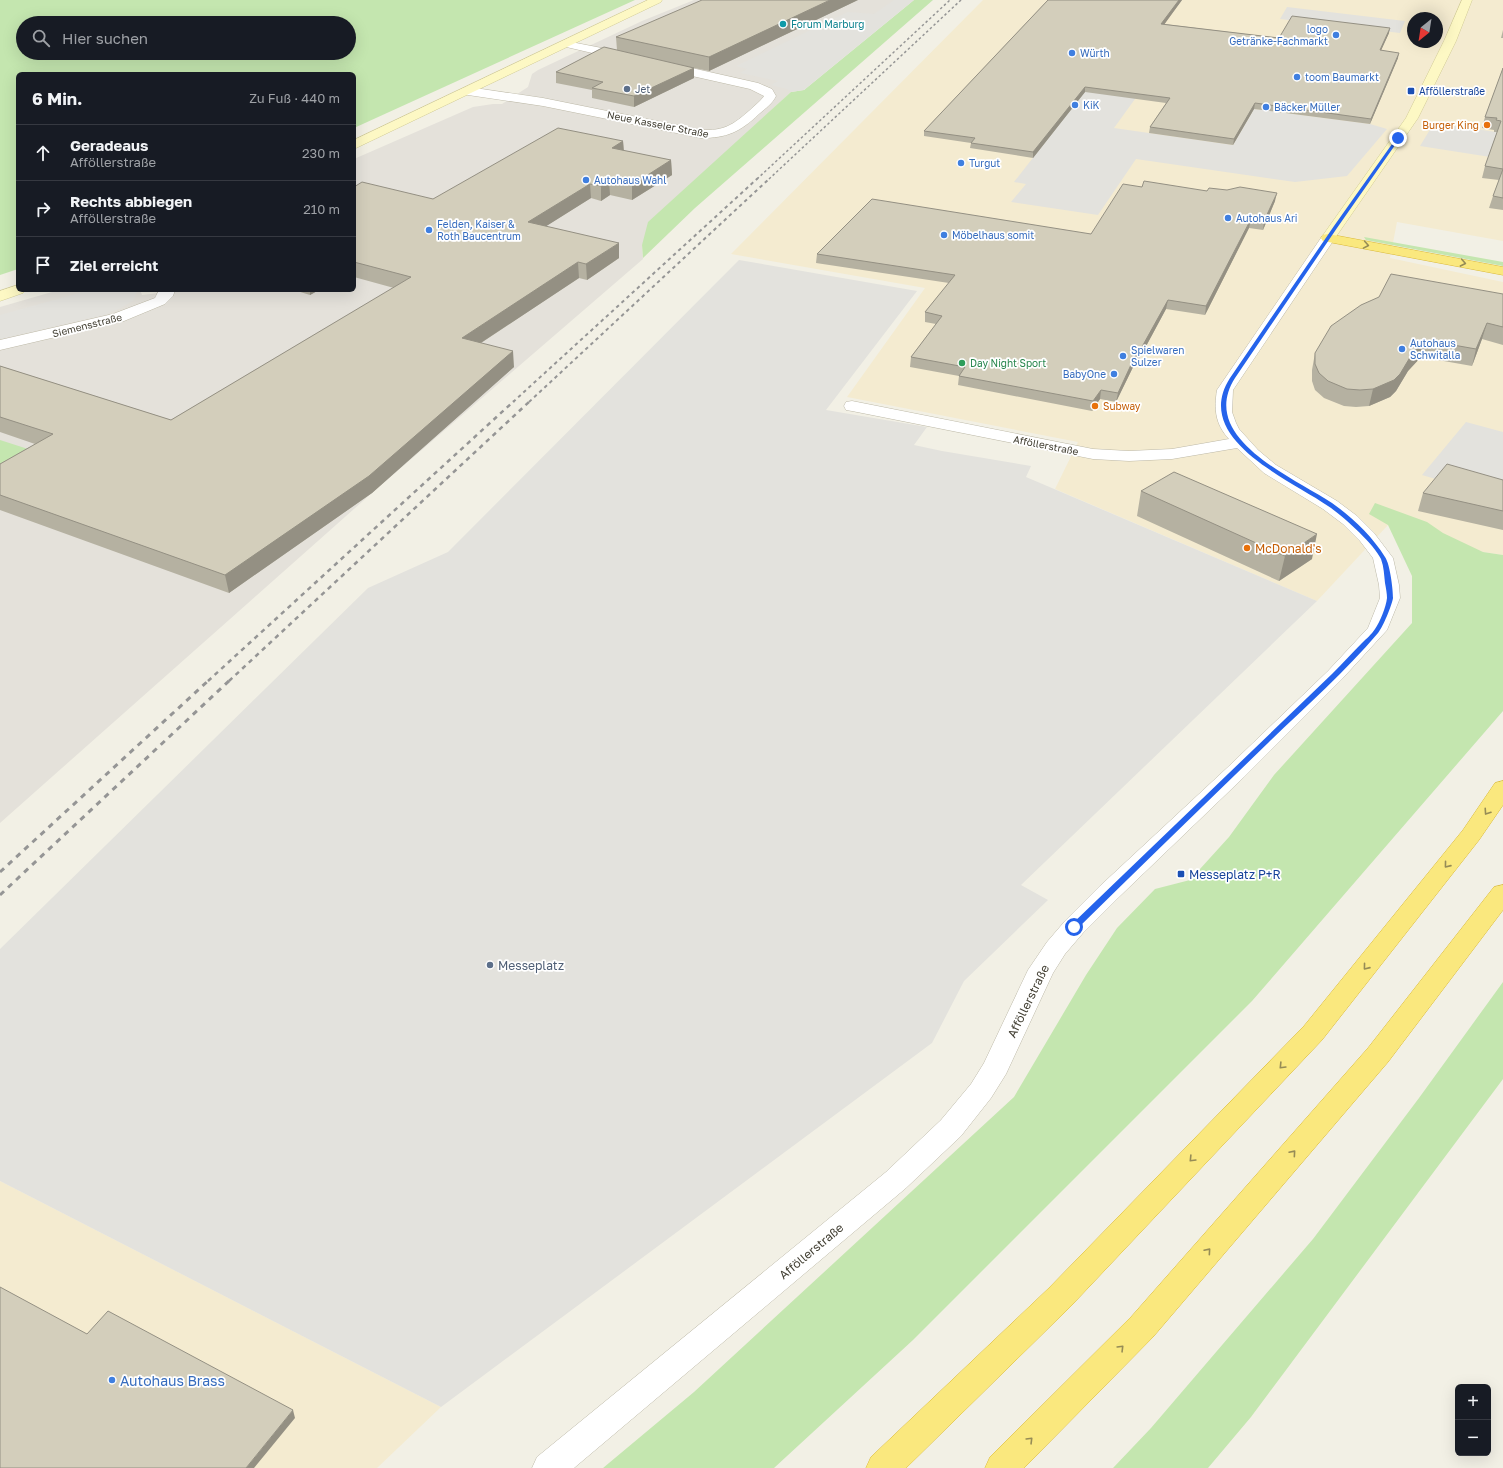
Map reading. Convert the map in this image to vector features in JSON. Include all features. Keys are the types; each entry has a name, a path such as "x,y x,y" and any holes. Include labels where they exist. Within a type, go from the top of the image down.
{"highway":[{"path":"1332,233 1503,257"},
{"path":"1332,233 1503,271"},
{"path":"883,1468 1060,1297 1313,1033 1471,835 1503,788"},
{"path":"1002,1468 1142,1328 1378,1055 1503,893"}],"main road":[{"path":"356,144 657,0"},
{"name":"Afföllerstraße","path":"1332,233 1412,118 1450,41 1467,0"},
{"path":"0,296 16,291"}],"street":[{"path":"566,44 636,59"},
{"name":"Neue Kasseler Straße","path":"474,88 495,96 536,101 711,135 721,134 734,129 767,101 770,96 768,92 754,86 650,62"},
{"name":"Afföllerstraße","path":"549,1468 896,1180 951,1128 981,1092 996,1067 1041,970 1070,932 1109,892 1236,772 1335,675 1377,630 1390,598 1388,578 1383,558 1367,537 1350,520 1330,504 1270,469 1252,454 1226,423 1223,412 1225,390 1332,233"},
{"name":"Siemensstraße","path":"0,345 118,318 160,301 165,296 166,292"},
{"name":"Afföllerstraße","path":"852,406 1094,454 1113,456 1172,454 1241,442"}],"shaded area":[{"path":"694,0 914,0 791,92 743,137 642,245 643,259 372,493 0,823 0,307 52,292 141,292 142,295 168,292 356,292 356,158 473,107 502,104 528,87 532,74 538,70 642,21"},
{"path":"894,0 914,0 804,90 791,92 787,89 771,85 778,81 740,73 747,69 736,66 848,12 874,14"},
{"path":"983,0 1503,0 1503,241 1397,222 1390,258 1503,282 1503,555 1483,552 1388,525 1317,601 1055,489 1078,442 847,397 925,288 731,254"},
{"path":"1287,7 1405,21 1400,33 1280,19"},
{"path":"1131,32 1135,99 1114,128 1233,145 1254,109 1370,124 1387,129 1347,176 1295,182 1136,159 1098,215 1011,202 1026,184 1014,182"},
{"path":"1434,123 1503,133 1503,159 1420,146"},
{"name":"Messeplatz","path":"739,260 917,291 826,410 927,427 914,445 1031,466 1026,477 1317,601 1021,885 1048,900 964,981 932,1043 441,1407 0,1181 0,949 368,588 448,552"},
{"path":"83,292 137,292 133,301 104,315 0,339 0,315"},
{"path":"1466,422 1503,432 1503,499 1422,475"},
{"name":"Autohaus Brass","path":"0,1181 441,1407 377,1468 0,1468"}],"green space":[{"path":"0,0 635,0 356,127 356,72 16,72 16,270 0,275"},
{"path":"914,0 933,0 695,208 643,258 642,245 648,222 791,92 804,90"},
{"path":"1364,237 1503,262 1503,266 1366,240"},
{"path":"0,440 28,449 0,465"},
{"path":"1375,503 1427,522 1443,533 1483,552 1503,555 1503,711 1252,1001 913,1340 774,1468 603,1468 694,1392 1014,1097 1086,975 1117,928 1155,889 1190,880 1229,837 1274,775 1412,623 1412,576 1388,525 1369,514"},
{"path":"1503,982 1503,1079 1251,1417 1208,1468 1113,1468 1151,1428 1313,1239 1419,1098"}],"building":[{"path":"702,0 830,0 709,57 616,37"},
{"path":"1048,0 1179,0 1161,24 1279,38 1292,16 1390,28 1380,50 1399,53 1371,119 1255,103 1234,139 1150,127 1170,98 1085,87 1033,152 971,143 975,138 924,131"},
{"path":"604,47 694,68 634,96 592,88 603,82 556,72"},
{"path":"1503,68 1503,169 1485,166 1501,121 1496,120 1497,118 1485,117"},
{"path":"558,128 623,141 612,148 671,160 632,185 609,181 601,186 590,184 528,222 619,243 586,264 578,262 462,338 513,351 369,476 225,575 0,495 0,464 53,434 0,417 0,366 171,420 411,277 356,263 356,186 362,182 433,199"},
{"path":"1503,169 1503,198 1493,196"},
{"path":"1144,181 1207,191 1209,188 1227,190 1240,187 1277,193 1264,221 1251,219 1206,306 1168,300 1138,354 1136,354 1118,393 1101,390 1093,401 959,376 965,367 911,357 942,316 925,312 955,275 817,254 872,199 1091,234 1123,184 1142,187"},
{"name":"Autohaus Schwitalla","path":"1391,274 1503,294 1503,327 1487,323 1476,349 1425,340 1412,354 1400,374 1394,380 1373,389 1347,389 1328,381 1319,373 1315,364 1315,353 1331,326 1361,305 1379,297"},
{"path":"1447,464 1503,480 1503,511 1423,493"},
{"path":"1174,472 1317,534 1285,556 1141,491"},
{"name":"Autohaus Brass","path":"0,1287 87,1334 108,1311 293,1410 246,1468 0,1468"}],"railway":[{"path":"757,179 950,0"},
{"path":"769,179 961,0"},
{"path":"513,402 758,178"},
{"path":"529,402 770,178"},
{"path":"208,681 514,401"},
{"path":"229,681 530,401"},
{"path":"0,872 209,680"},
{"path":"0,895 230,680"}],"place":[{"name":"Forum Marburg","path":"783,24"},
{"name":"logo Getränke-Fachmarkt","path":"1336,35"},
{"name":"Würth","path":"1072,53"},
{"name":"toom Baumarkt","path":"1297,77"},
{"name":"Jet","path":"627,89"},
{"name":"Afföllerstraße","path":"1411,91"},
{"name":"KiK","path":"1075,105"},
{"name":"Bäcker Müller","path":"1266,107"},
{"name":"Burger King","path":"1487,125"},
{"name":"Turgut","path":"961,163"},
{"name":"Autohaus Wahl","path":"586,180"},
{"name":"Autohaus Ari","path":"1228,218"},
{"name":"Felden, Kaiser & Roth Baucentrum","path":"429,230"},
{"name":"Möbelhaus somit","path":"944,235"},
{"name":"Autohaus Schwitalla","path":"1402,349"},
{"name":"Spielwaren Sulzer","path":"1123,356"},
{"name":"Day Night Sport","path":"962,363"},
{"name":"BabyOne","path":"1114,374"},
{"name":"Subway","path":"1095,406"},
{"name":"McDonald's","path":"1247,548"},
{"name":"Messeplatz P+R","path":"1181,874"},
{"name":"Messeplatz","path":"490,965"},
{"name":"Autohaus Brass","path":"112,1380"}],"route":[{"path":"1074,927 1335,675 1377,630 1385,613 1390,598 1387,572 1383,558 1367,537 1350,520 1330,504 1270,469 1252,454 1231,431 1226,423 1223,412 1223,403 1225,390 1335,227 1382,163 1398,138"}]}
